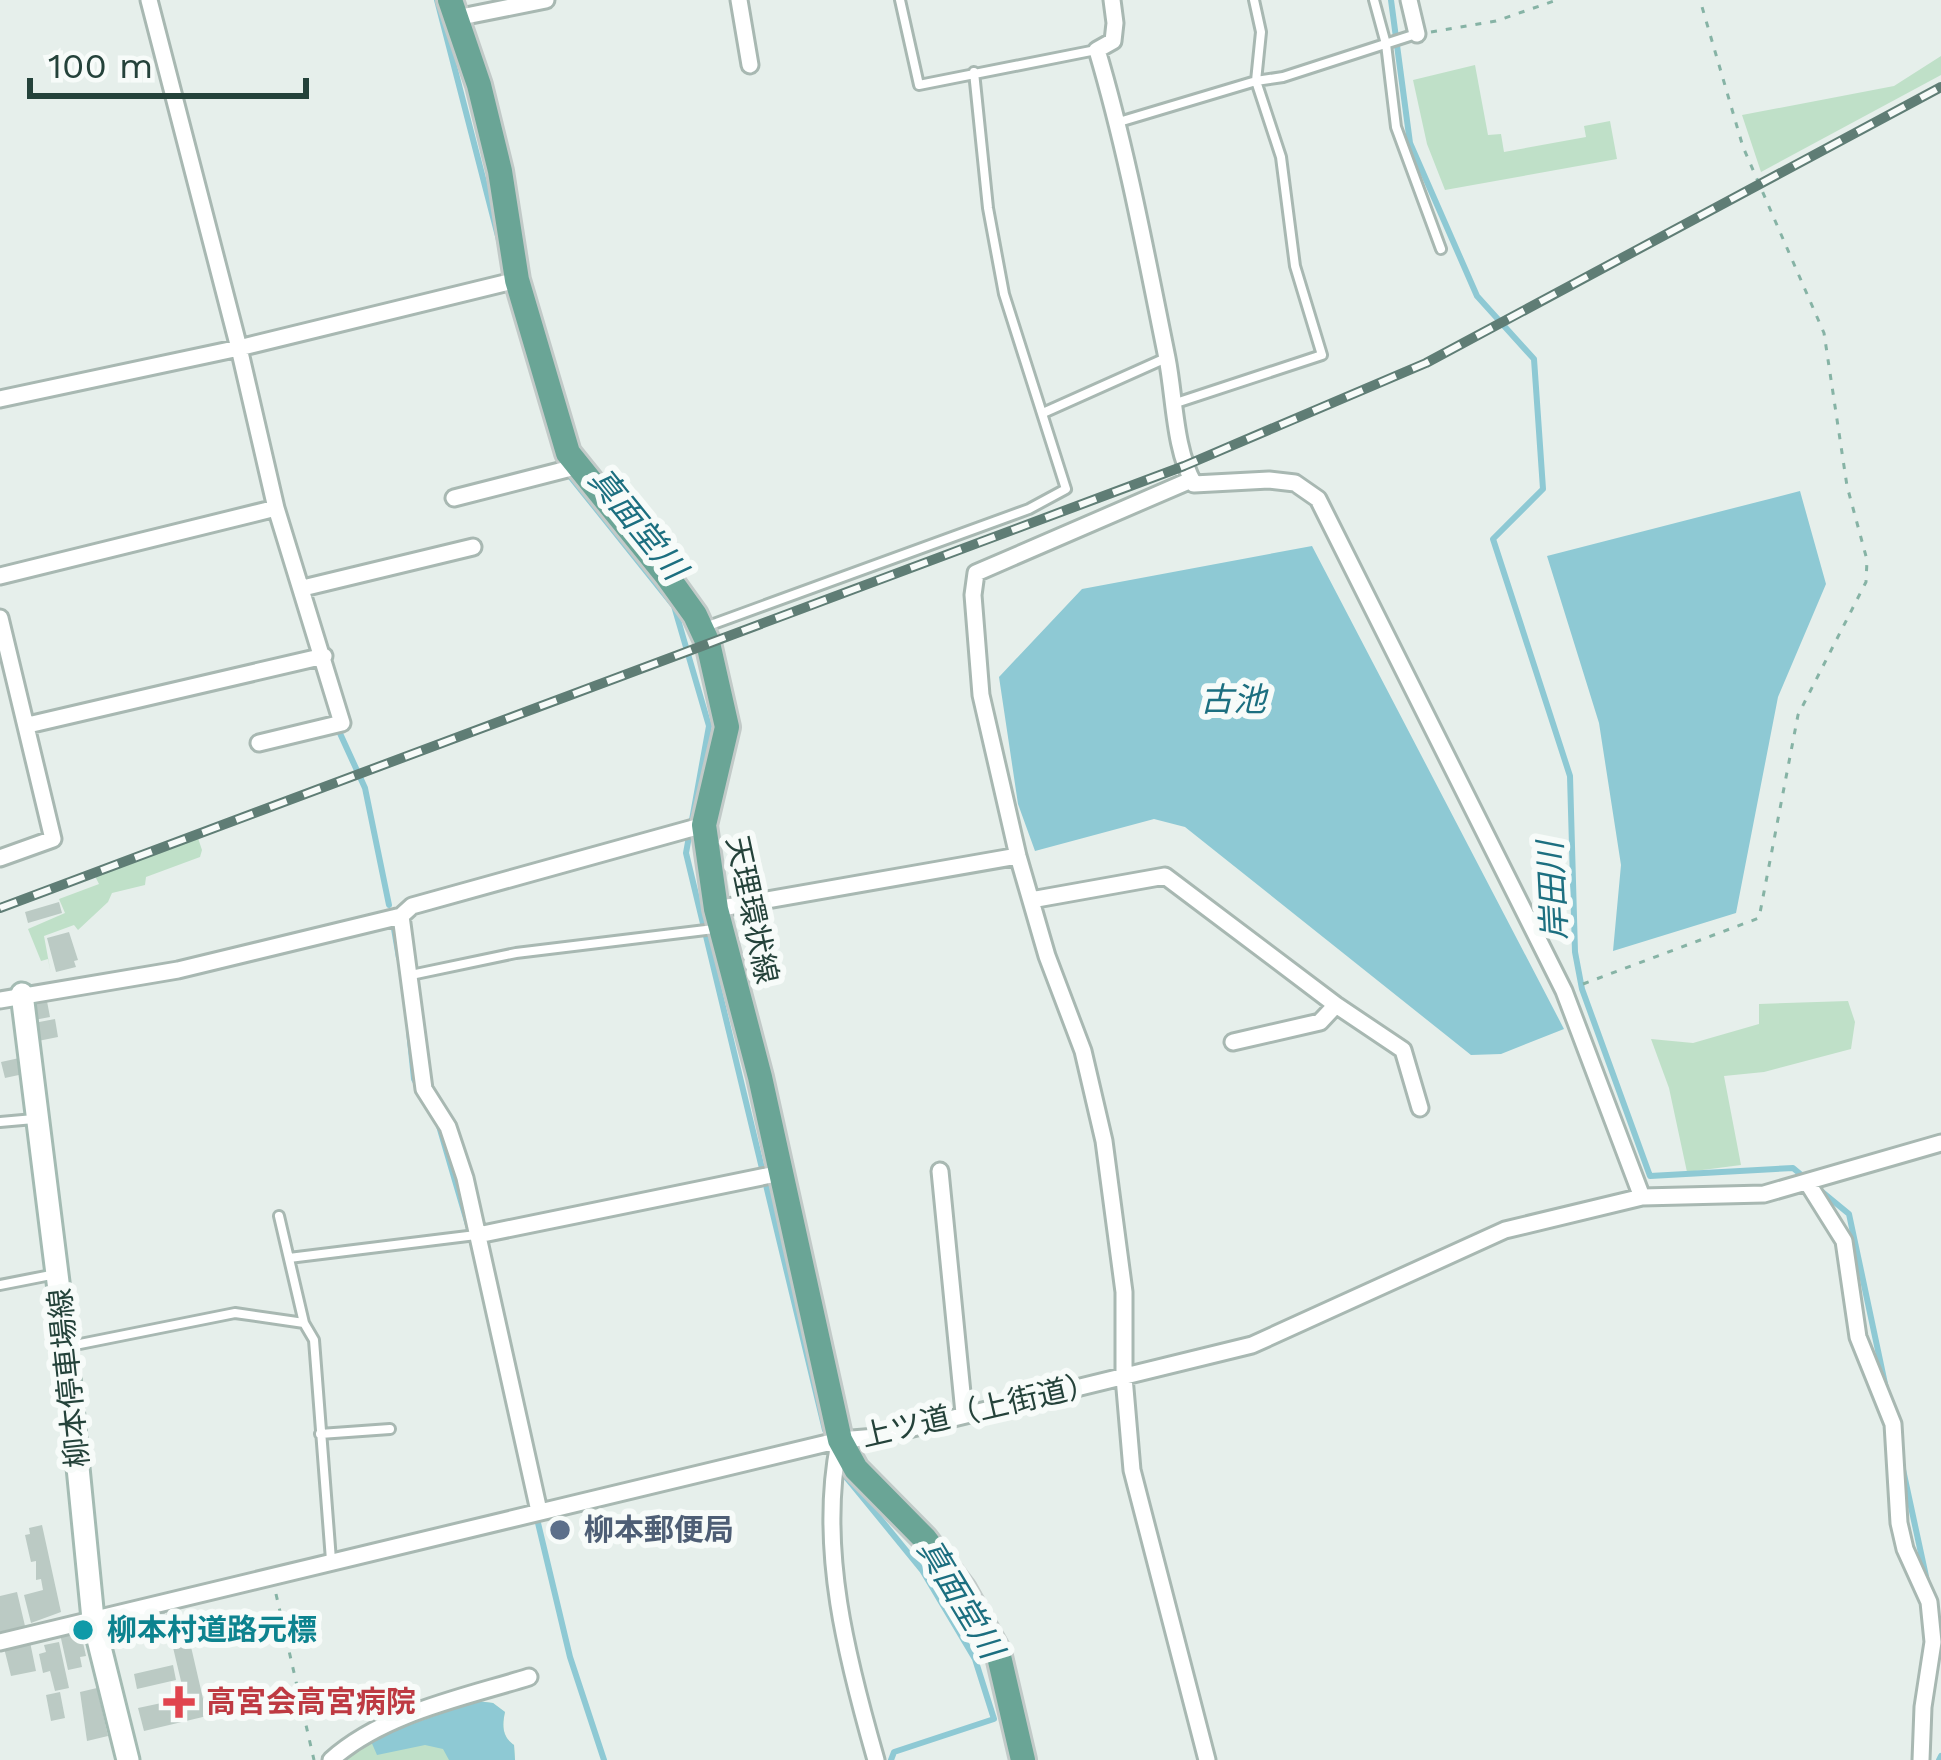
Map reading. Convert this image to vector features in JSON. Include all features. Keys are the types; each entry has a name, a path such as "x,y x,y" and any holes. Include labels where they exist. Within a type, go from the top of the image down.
{"main road":[{"name":"天理環状線","path":"453,9 479,85 500,170 517,280 568,453 667,576 708,643 727,727 704,825 719,918 782,1173 840,1440 856,1468 964,1589 998,1652 1023,1760"},
{"name":"柳本停車場線","path":"11,997 40,1118 93,1619 128,1760"}],"street":[{"path":"149,0 276,508 342,723 259,743"},
{"path":"453,9 546,0"},
{"path":"739,0 749,65"},
{"path":"1112,0 1113,41 1097,50 1119,122 1184,466 1194,484 1295,483 1318,500 1564,991 1642,1197"},
{"path":"1409,0 1417,34"},
{"path":"0,399 239,348 517,280"},
{"path":"454,498 579,466"},
{"path":"1191,480 976,573 973,595 981,695 1018,856 1047,956 1083,1051 1104,1141 1124,1292 1124,1377 1132,1471 1208,1760"},
{"path":"0,576 276,508"},
{"path":"303,587 473,547"},
{"path":"0,618 53,839 0,858"},
{"path":"28,725 324,656"},
{"path":"11,997 178,970 401,916 412,906 704,825"},
{"path":"719,918 1018,856"},
{"path":"1031,900 1166,876 1403,1050 1420,1108"},
{"path":"401,916 424,1089 448,1127 465,1178 539,1511"},
{"path":"1234,1042 1320,1022 1336,1005"},
{"name":"上ツ道（上街道）","path":"0,1642 1252,1345 1505,1230 1642,1197 1764,1194 1941,1143"},
{"path":"940,1171 964,1414"},
{"path":"478,1235 782,1173"},
{"path":"1807,1182 1844,1241 1858,1337 1893,1424 1905,1549 1929,1602 1933,1642 1923,1707 1922,1760"},
{"path":"840,1440 835,1466 834,1582 876,1760"},
{"path":"331,1760 422,1711 529,1677"}],"lane":[{"path":"900,0 919,85 1097,50"},
{"path":"1175,404 1322,355 1295,266 1281,157 1256,82 1261,32 1254,0"},
{"path":"1375,0 1386,44 1396,127 1441,249"},
{"path":"1119,122 1417,34"},
{"path":"701,628 1029,508 1066,489 1004,294 988,208 974,72"},
{"path":"1043,413 1167,358"},
{"path":"411,975 719,918"},
{"path":"0,1122 40,1118"},
{"path":"279,1216 304,1323 314,1340 331,1561"},
{"path":"289,1258 478,1235"},
{"path":"0,1285 58,1274"},
{"path":"67,1346 235,1312 304,1323"},
{"path":"320,1434 390,1429"}],"path":[{"path":"1417,34 1496,21 1557,0"},
{"path":"1564,991 1759,918 1798,715 1866,582 1868,560 1846,486 1824,333 1743,147 1700,0"},
{"path":"272,1575 314,1760"}],"green space":[{"path":"1941,56 1941,75 1761,172 1742,115 1894,86"},
{"path":"1475,65 1488,135 1501,134 1504,152 1586,137 1584,126 1610,121 1617,159 1445,190 1427,144 1413,80"},
{"path":"197,835 200,857 146,877 145,885 112,893 78,930 74,925 44,936 51,974 48,959 41,961 28,929 65,913 59,899 99,884 94,874"},
{"path":"1848,1001 1855,1022 1851,1049 1764,1072 1724,1076 1741,1165 1687,1172 1669,1088 1651,1039 1693,1043 1759,1024 1759,1004"},
{"path":"477,1701 493,1703 505,1712 504,1730 514,1745 515,1760 345,1760 370,1739"}],"water":[{"path":"1800,491 1826,584 1778,697 1736,913 1613,951 1621,865 1599,723 1547,556"},
{"name":"古池","path":"1312,546 1564,1029 1501,1054 1471,1055 1185,827 1154,819 1035,851 1018,804 999,677 1082,589"},
{"path":"477,1701 493,1703 505,1712 504,1730 514,1745 515,1760 449,1760 443,1749 425,1745 377,1755 370,1739"}],"building":[{"path":"59,902 62,913 28,923 25,912"},
{"path":"69,932 76,967 56,972 47,938"},
{"path":"46,996 50,1017 34,1020 30,999"},
{"path":"55,1019 58,1037 38,1041 34,1023"},
{"path":"24,1057 28,1073 5,1078 1,1062"},
{"path":"42,1525 61,1612 31,1623 24,1595 43,1590 25,1535 30,1534 29,1528"},
{"path":"17,1592 25,1626 0,1632 0,1596"},
{"path":"179,1611 207,1716 144,1731 138,1708 185,1698 171,1639 158,1641 152,1613"},
{"path":"80,1629 86,1656 80,1657 82,1667 68,1670 60,1634"},
{"path":"30,1642 36,1671 11,1676 4,1648"},
{"path":"59,1642 69,1688 55,1691 50,1671 43,1673 39,1654 46,1652 44,1645"},
{"path":"173,1665 176,1680 137,1689 134,1674"},
{"path":"97,1688 108,1736 87,1741 80,1692"},
{"path":"60,1692 65,1718 51,1721 46,1695"}],"waterway":[{"name":"真面堂川","path":"437,0 500,244"},
{"name":"岸田川","path":"1391,0 1410,143 1477,296 1534,359 1543,489 1493,539 1570,776 1575,952 1582,989 1650,1176 1793,1168 1805,1178"},
{"name":"真面堂川","path":"565,470 674,606 709,726 686,853 825,1430"},
{"path":"338,729 365,788 389,905"},
{"path":"393,923 399,958"},
{"path":"409,1031 419,1088"},
{"path":"439,1126 470,1232"},
{"name":"岸田川","path":"1815,1186 1849,1214 1887,1393"},
{"name":"岸田川","path":"1902,1465 1927,1581"},
{"name":"真面堂川","path":"846,1477 922,1570 975,1659 994,1719 894,1752 891,1760"},
{"path":"538,1523 570,1657 604,1760"},
{"name":"岸田川","path":"1939,1760 1941,1756"}],"railway":[{"path":"0,908 1184,466 1426,363 1941,87"}],"place":[{"name":"柳本郵便局","path":"560,1530"},
{"name":"柳本村道路元標","path":"83,1630"},
{"name":"高宮会高宮病院","path":"179,1702"}]}
